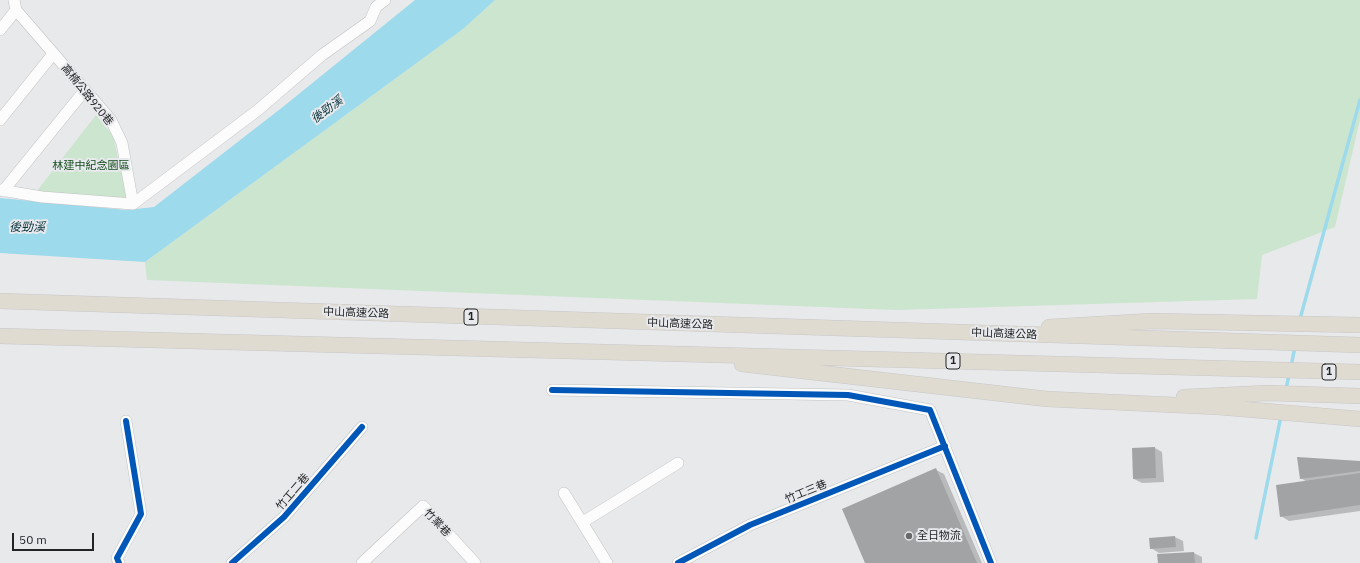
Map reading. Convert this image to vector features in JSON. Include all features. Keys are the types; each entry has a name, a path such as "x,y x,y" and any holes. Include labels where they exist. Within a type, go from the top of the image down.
{"highway":[{"name":"中山高速公路","path":"0,301 1360,345"},
{"path":"943,332 1152,321 1360,325"},
{"name":"1","path":"0,336 1360,372"},
{"path":"623,352 852,376 1040,398 1113,400 1360,419"},
{"path":"1113,400 1285,394 1360,396"}],"street":[{"path":"1,190 42,197 133,204 258,110 322,55 370,21 380,4"},
{"path":"0,30 15,5"},
{"name":"高楠公路920巷","path":"15,5 53,54 111,120 122,143 133,204"},
{"path":"0,120 53,54"},
{"path":"1,190 85,90"},
{"path":"552,390 848,394 930,410 991,563"},
{"path":"119,563 117,558 141,514 126,421"},
{"name":"竹工二巷","path":"232,563 284,517 362,427"},
{"name":"竹工三巷","path":"678,563 750,525 945,446"},
{"path":"583,522 678,463"},
{"path":"564,493 607,563"},
{"name":"竹業巷","path":"362,563 423,506 475,563"}],"green space":[{"path":"495,0 1360,0 1360,120 1335,227 1262,255 1257,299 896,310 147,280 145,262 463,29"},
{"name":"林建中紀念園區","path":"96,115 113,136 127,198 36,192"}],"water":[{"name":"後勁溪","path":"415,0 495,0 463,29 145,262 0,253 0,198 126,210 154,207 284,106"}],"building":[{"path":"1155,447 1156,478 1133,479 1132,448"},
{"path":"1297,457 1360,461 1360,471 1300,479"},
{"name":"全日物流","path":"936,468 977,563 865,563 842,509"},
{"path":"1360,473 1360,505 1280,517 1276,485"},
{"path":"1175,536 1176,547 1150,549 1149,538"},
{"path":"1194,552 1195,563 1158,563 1157,554"}],"waterway":[{"path":"1300,319 1360,100"},
{"path":"1291,366 1295,347"},
{"path":"1286,390 1289,374"},
{"path":"1256,538 1281,416"}],"cycle path":[{"path":"552,390 848,395 930,410 991,563"},
{"path":"119,563 117,558 141,514 126,421"},
{"path":"232,563 284,517 362,427"},
{"path":"678,563 750,525 945,446"}],"place":[{"name":"全日物流","path":"909,536"}]}
